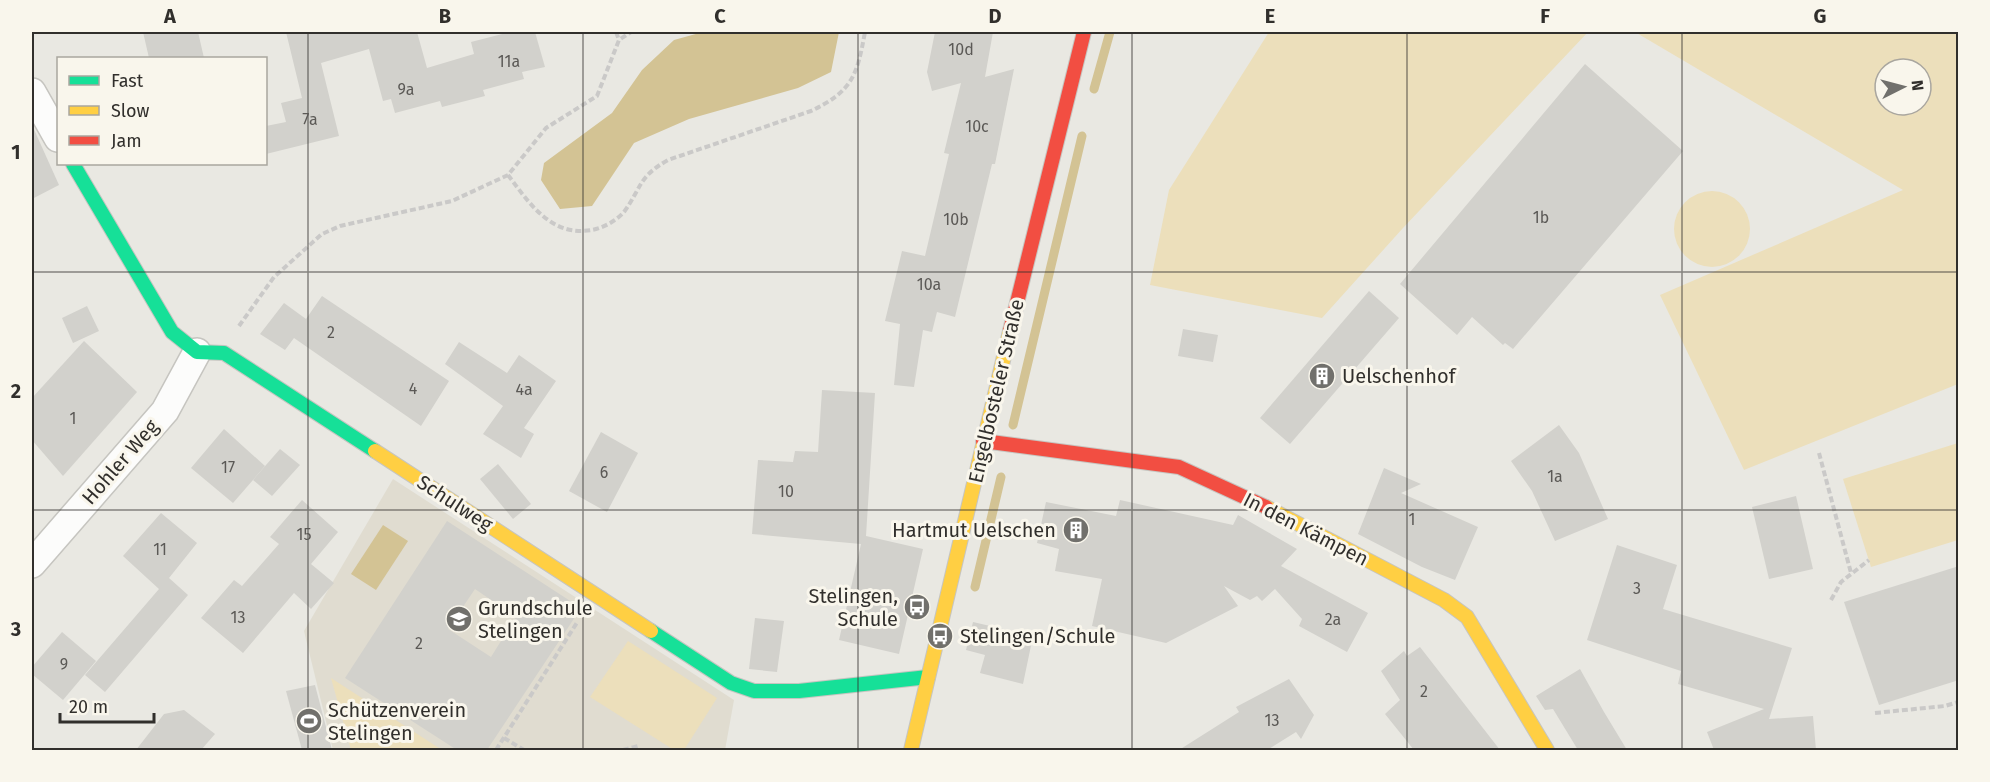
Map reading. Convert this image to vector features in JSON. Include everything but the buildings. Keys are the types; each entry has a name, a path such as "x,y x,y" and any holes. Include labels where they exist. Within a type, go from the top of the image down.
{"street":[{"name":"Engelbosteler Straße","path":"911,750 940,636 983,441 1084,32"},
{"path":"32,92 57,136"},
{"name":"Schulweg","path":"74,165 172,332 210,352 731,682 754,691 799,691 928,677"},
{"name":"Hohler Weg","path":"32,564 165,411 210,352"},
{"name":"In den Kämpen","path":"983,441 1179,467 1260,504 1444,600 1467,617 1547,750"}],"path":[{"path":"616,32 619,40"},
{"path":"210,352 246,315 274,277 322,234 340,226 452,201 508,175 546,128 597,96 619,40 631,32"},
{"path":"508,175 536,212 556,227 578,233 601,229 622,214 648,171 668,160 833,101 849,85 858,69 865,32"},
{"path":"1819,453 1851,573"},
{"path":"1831,600 1841,582 1869,560"},
{"path":"496,750 595,595"},
{"path":"1875,713 1945,706 1959,702"},
{"path":"504,738 524,750"},
{"path":"623,750 638,746"}],"shaded area":[{"path":"703,32 839,32 831,72 798,88 689,119 634,143 592,206 560,209 541,180 544,163 612,113 642,70 674,40"},
{"path":"1269,32 1588,32 1403,228 1322,318 1150,285 1169,190"},
{"path":"1635,32 1958,32 1958,384 1744,470 1660,295 1903,190"},
{"path":"1712,191 1726,194 1739,202 1747,215 1750,229 1747,243 1739,256 1726,264 1712,267 1698,264 1685,256 1677,243 1674,229 1677,215 1685,202 1698,194"},
{"path":"1958,443 1958,540 1871,567 1843,479"},
{"name":"Grundschule Stelingen","path":"393,479 734,700 725,750 333,750 304,631"},
{"path":"383,525 408,541 376,590 351,574"},
{"path":"628,641 717,698 684,750 674,750 590,697"},
{"path":"331,678 442,750 351,750"}],"waterway":[{"path":"1094,89 1110,32"},
{"path":"1013,425 1082,136"},
{"path":"975,587 1001,477"}],"traffic: fast":[{"path":"74,165 172,332 197,352 224,353 375,451"},
{"path":"651,631 731,683 754,691 799,691 928,677"}],"traffic: slow":[{"path":"911,750 1010,331"},
{"path":"375,451 651,631"},
{"path":"1266,507 1444,600 1467,617 1547,750"}],"traffic: jam":[{"path":"1010,331 1084,32"},
{"path":"983,441 1179,467 1266,507"}],"place":[{"name":"Uelschenhof","path":"1322,376"},
{"name":"Hartmut Uelschen","path":"1076,530"},
{"name":"Stelingen, Schule","path":"917,607"},
{"name":"Grundschule Stelingen","path":"459,619"},
{"name":"Stelingen/Schule","path":"940,636"},
{"name":"Schützenverein Stelingen","path":"309,721"}]}
